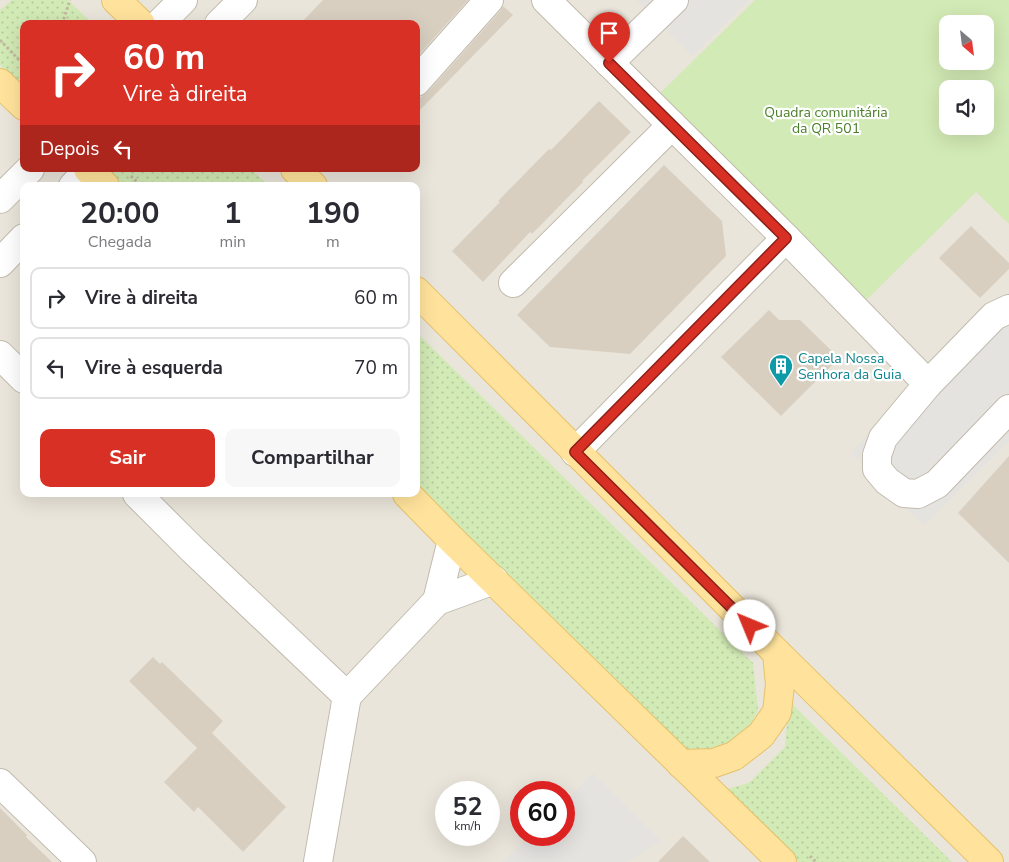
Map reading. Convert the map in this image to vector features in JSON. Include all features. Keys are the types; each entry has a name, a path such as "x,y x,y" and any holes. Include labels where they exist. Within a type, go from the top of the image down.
{"main road":[{"path":"116,0 137,20"},
{"path":"0,83 20,102"},
{"path":"92,172 102,182"},
{"path":"298,172 308,182"},
{"path":"420,295 575,452 989,862"},
{"path":"410,497 782,862"},
{"path":"681,764 714,763 734,756 761,735 777,712 780,685 777,653"}],"street":[{"path":"163,20 183,0"},
{"path":"223,20 243,0"},
{"path":"420,78 489,0"},
{"path":"546,0 786,238 928,384"},
{"path":"609,63 674,0"},
{"path":"512,283 672,125"},
{"path":"0,199 27,172"},
{"path":"77,182 86,172"},
{"path":"575,452 786,238"},
{"path":"0,263 20,242"},
{"path":"1009,309 994,316 928,384 883,438 877,455 877,469 887,481 904,493 918,494 937,484 1009,409"},
{"path":"0,355 20,375"},
{"path":"140,497 200,557 347,696"},
{"path":"437,601 452,540"},
{"path":"318,862 347,696 437,601 494,580"},
{"path":"0,784 82,862"}],"path":[{"path":"63,20 70,0"},
{"path":"0,40 20,60"}],"shaded area":[{"path":"0,0 1009,0 1009,862 0,862"},
{"path":"636,0 749,0 692,56"},
{"path":"1009,292 1009,441 924,525 851,453"},
{"path":"593,773 661,841 627,862 502,862 519,846 575,846 575,791"}],"green space":[{"path":"12,0 68,0 89,20 20,20 20,88 0,65 0,10"},
{"name":"Quadra comunitária da QR 501","path":"755,0 1009,0 1009,224 976,192 850,316 644,109"},
{"path":"89,172 254,172 265,182 100,182"},
{"path":"420,336 753,663 758,710 743,741 720,759 682,754 420,497"},
{"path":"789,701 952,862 784,862 712,793 749,783 785,747"}],"building":[{"path":"323,0 468,0 420,54 420,20 304,20"},
{"path":"503,6 513,15 420,110 420,97 428,92"},
{"path":"599,101 631,132 532,234 530,232 483,282 452,251 500,202 498,201"},
{"path":"664,165 722,221 726,256 630,354 550,347 517,315"},
{"path":"971,226 1009,263 1009,269 980,298 939,258"},
{"name":"Capela Nossa Senhora da Guia","path":"769,310 779,320 800,320 839,358 781,416 721,357"},
{"path":"1009,456 1009,563 958,513"},
{"path":"153,657 160,664 162,662 223,721 212,733 286,807 243,852 198,807 194,812 164,782 197,748 129,681"},
{"path":"0,808 27,835 26,837 52,862 0,862"},
{"path":"683,836 710,862 658,862"}],"place":[{"name":"Capela Nossa Senhora da Guia","path":"781,387"}],"route":[{"path":"609,63 786,238 575,452 750,626"}]}
